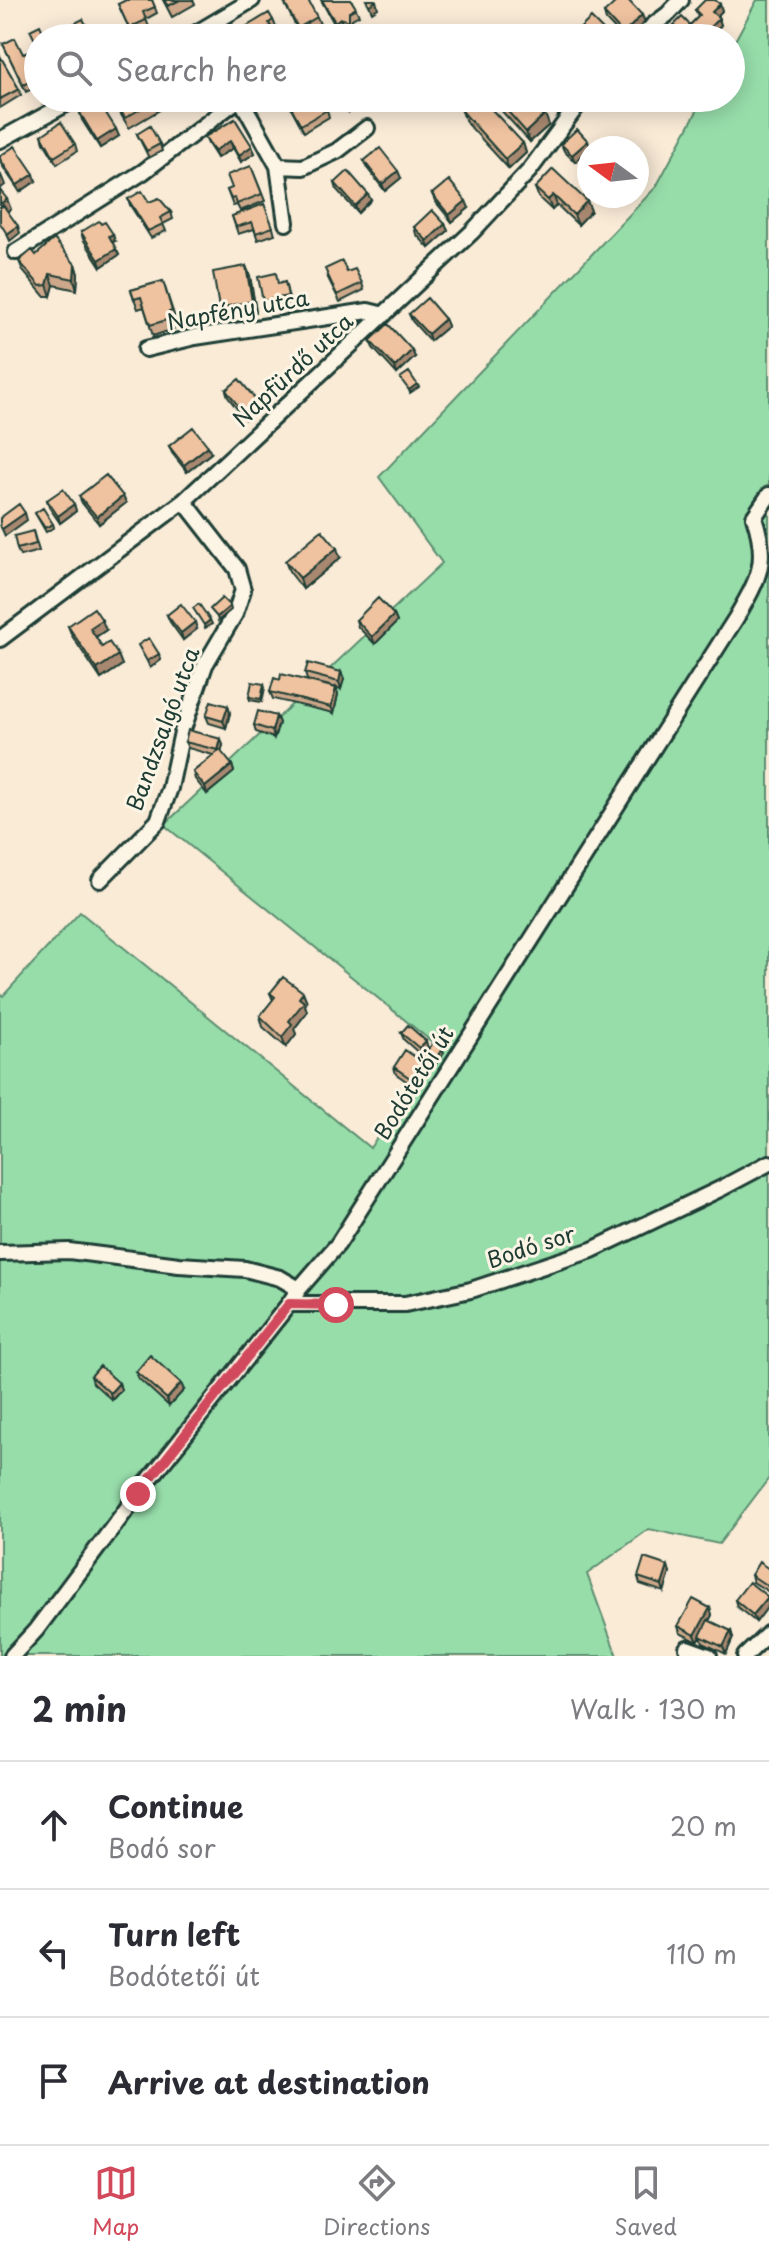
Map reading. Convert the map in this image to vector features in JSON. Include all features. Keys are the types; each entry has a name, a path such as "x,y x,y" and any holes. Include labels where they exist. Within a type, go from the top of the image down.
{"street":[{"path":"218,24 252,0"},
{"path":"655,24 681,0"},
{"path":"0,140 51,112"},
{"path":"16,252 143,172 222,112"},
{"path":"248,112 278,166 286,223"},
{"name":"Napfürdő utca","path":"0,639 184,501 472,232 529,171 573,112"},
{"path":"278,166 303,167 337,151 367,128"},
{"name":"Napfény utca","path":"146,349 195,337 368,311 384,315"},
{"name":"Bodótetői út","path":"12,1656 36,1630 138,1494 338,1244 736,618 760,575 766,555 764,539 754,517 769,495"},
{"name":"Bandzsalgó utca","path":"100,880 158,821 170,788 182,732 205,665 235,614 243,590 237,569 184,501"},
{"name":"Bodó sor","path":"289,1304 405,1304 471,1290 592,1250 769,1163"},
{"path":"0,1253 69,1251 179,1265 245,1269 280,1278 299,1289"},
{"path":"745,1656 769,1633"},
{"path":"687,1648 709,1656"}],"green space":[{"path":"757,0 769,0 769,1478 719,1544 649,1529 587,1574 617,1656 0,1656 0,994 3,996 80,912 370,1148 437,1046 164,825 442,563 379,477 636,208 649,208 649,194 656,187 696,112 745,112 745,24"}],"building":[{"path":"126,0 152,0 155,7 143,12 146,20 127,24 118,4"},
{"path":"164,0 180,0 168,6"},
{"path":"292,0 308,0 317,17 305,24 296,24 285,4"},
{"path":"322,0 351,0 356,8 349,12 349,21 340,18 335,22"},
{"path":"618,0 628,0 642,15 633,24 614,24 604,13"},
{"path":"705,0 715,0 720,4 712,12 719,18 713,24 691,24 700,15 695,10"},
{"path":"269,13 273,20 270,24 250,24"},
{"path":"682,17 689,24 675,24"},
{"path":"15,38 24,54 24,85 23,85 3,44"},
{"path":"0,56 19,89 0,99"},
{"path":"105,112 116,129 97,141 80,113"},
{"path":"121,112 135,112 125,118"},
{"path":"294,112 324,112 301,125"},
{"path":"463,112 494,112 523,143 505,159"},
{"path":"508,112 545,114 526,132"},
{"path":"235,119 252,146 239,155 230,141 214,151 205,137"},
{"path":"61,122 75,144 54,157 42,135"},
{"path":"150,126 160,144 147,151 137,134"},
{"path":"577,129 583,136 577,136 577,151 572,155 561,144"},
{"path":"15,146 34,174 17,185 0,159"},
{"path":"380,148 398,171 382,184 364,161"},
{"path":"251,166 262,194 237,204 227,190 232,188 227,175"},
{"path":"553,169 577,192 577,208 580,208 574,215 553,195 548,200 535,188"},
{"path":"348,171 368,194 355,206 335,183"},
{"path":"449,180 466,201 449,215 432,194"},
{"path":"0,190 7,199 0,204"},
{"path":"142,191 149,202 159,198 171,212 160,218 163,224 148,231 128,199"},
{"path":"264,204 273,227 256,233 252,222 236,227 232,216"},
{"path":"3,205 18,226 7,234 0,223 0,208"},
{"path":"432,210 445,224 427,241 414,227"},
{"path":"99,221 101,224 105,222 113,234 109,236 116,249 99,260 81,232"},
{"path":"54,239 75,264 74,279 50,274 47,285 40,286 19,261 32,250 36,255"},
{"path":"342,261 347,272 355,269 362,283 337,295 325,269"},
{"path":"246,266 252,301 219,308 213,272"},
{"path":"276,273 278,284 285,282 288,296 263,301 258,277"},
{"path":"163,281 172,311 169,312 170,319 150,325 141,297 134,299 131,290"},
{"path":"427,298 445,319 428,334 409,314"},
{"path":"388,324 412,350 395,367 370,341"},
{"path":"409,372 417,384 409,390 400,378"},
{"path":"239,379 257,401 243,412 226,390"},
{"path":"193,427 208,446 184,465 169,446"},
{"path":"106,475 123,496 97,517 79,496"},
{"path":"63,489 74,504 58,516 47,500"},
{"path":"19,504 25,513 2,529 0,518"},
{"path":"43,508 53,524 45,528 35,513"},
{"path":"322,530 337,548 300,578 285,561"},
{"path":"33,531 36,544 17,549 14,536"},
{"path":"222,598 230,606 217,617 210,609"},
{"path":"378,598 394,615 372,637 356,620"},
{"path":"181,604 195,622 181,633 167,615"},
{"path":"199,604 210,620 204,625 193,608"},
{"path":"94,608 102,620 90,628 102,647 109,642 118,655 97,669 68,626"},
{"path":"149,638 159,654 147,661 138,645"},
{"path":"308,663 341,672 339,682 305,673"},
{"path":"281,674 336,688 331,707 270,692 274,678 280,680"},
{"path":"252,682 264,684 261,699 249,697"},
{"path":"211,701 228,706 223,721 206,716"},
{"path":"258,711 276,716 272,731 254,725"},
{"path":"188,730 221,739 218,750 185,742"},
{"path":"220,750 232,765 205,787 193,772"},
{"path":"283,977 303,992 299,998 304,1002 289,1021 292,1024 282,1037 260,1016 275,997 270,993"},
{"path":"408,1025 426,1041 419,1048 401,1033"},
{"path":"433,1043 442,1049 433,1063 423,1056"},
{"path":"405,1050 424,1063 413,1080 394,1067"},
{"path":"150,1355 181,1383 167,1399 136,1372"},
{"path":"100,1366 119,1383 110,1393 91,1376"},
{"path":"644,1558 668,1566 662,1585 638,1577"},
{"path":"759,1562 769,1569 769,1587 751,1575"},
{"path":"749,1582 768,1597 753,1615 735,1600"},
{"path":"693,1599 710,1608 695,1635 678,1626"},
{"path":"708,1620 731,1631 723,1647 700,1636"}],"route":[{"path":"138,1494 289,1304 336,1305"}]}
